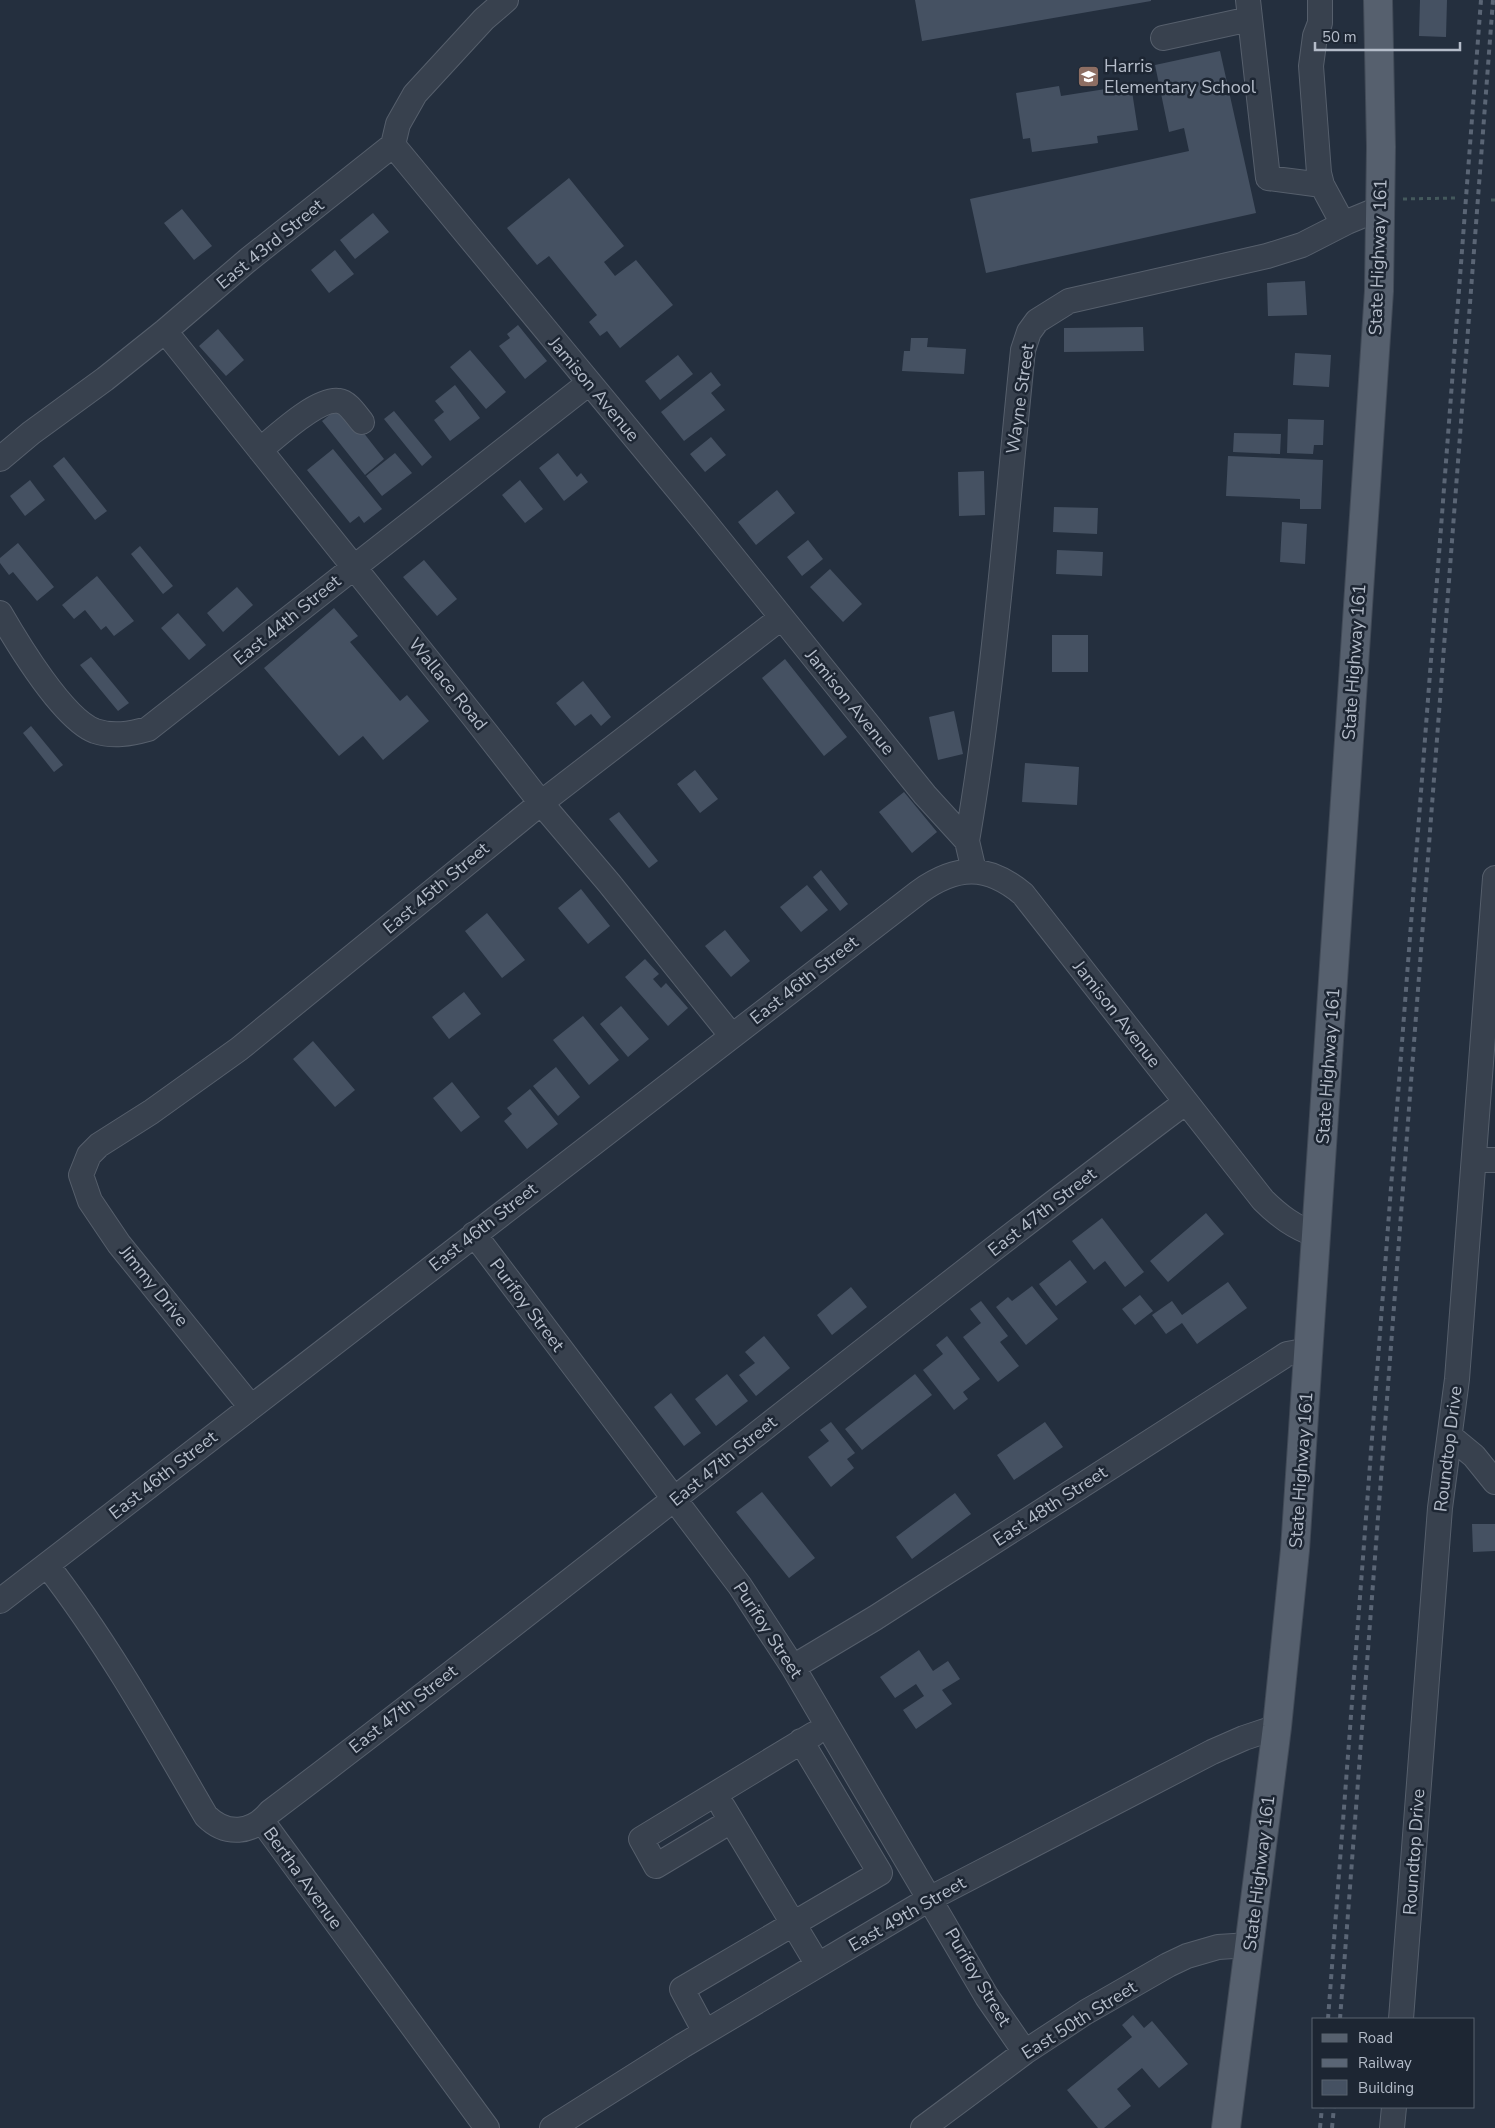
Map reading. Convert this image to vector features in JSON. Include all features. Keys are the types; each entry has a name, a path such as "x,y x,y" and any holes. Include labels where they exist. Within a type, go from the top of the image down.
{"main road":[{"name":"State Highway 161","path":"1226,2128 1277,1726 1295,1550 1379,291 1381,203 1378,0"}],"street":[{"path":"393,145 398,124 415,94 484,19 506,0"},
{"path":"1320,0 1320,23 1315,36 1311,66 1322,185 1343,224"},
{"path":"1163,38 1249,10 1268,178 1322,185"},
{"name":"East 43rd Street","path":"0,459 31,433 105,379 248,260 393,145"},
{"name":"Jamison Avenue","path":"393,145 925,795 967,841 974,871 993,875 1008,882 1023,894 1262,1200 1296,1228 1316,1235"},
{"name":"Wayne Street","path":"967,841 977,783 994,649 1023,350 1029,332 1037,321 1069,301 1267,256 1302,245 1381,203"},
{"name":"Wallace Road","path":"165,331 540,803 609,883 731,1035"},
{"name":"East 44th Street","path":"0,613 50,689 79,722 95,731 112,735 130,734 148,729 163,719 353,566 589,383"},
{"path":"260,450 314,409 329,402 344,403 362,422"},
{"name":"East 45th Street","path":"89,1155 99,1145 151,1112 239,1049 540,803 781,618"},
{"name":"East 46th Street","path":"0,1601 731,1035 935,880 954,873 974,871"},
{"name":"Roundtop Drive","path":"1401,2018 1440,1508 1452,1437 1485,1159 1495,878"},
{"name":"East 47th Street","path":"262,1822 270,1812 676,1499 914,1309 1186,1102"},
{"name":"Jimmy Drive","path":"89,1155 81,1176 90,1201 120,1244 251,1407"},
{"name":"Purifoy Street","path":"474,1234 740,1586 792,1667 826,1727 931,1898 987,1997 1025,2052"},
{"name":"East 48th Street","path":"792,1667 876,1618 1287,1354 1309,1350"},
{"path":"1452,1437 1474,1456 1495,1482"},
{"name":"Bertha Avenue","path":"47,1565 84,1613 121,1669 206,1816 215,1825 228,1831 240,1830 262,1822 487,2128"},
{"name":"East 49th Street","path":"552,2128 583,2120 705,2032 931,1898 1212,1752 1277,1726"},
{"path":"731,1821 656,1866 640,1839 716,1795 826,1727"},
{"path":"705,2032 682,1990 880,1873 801,1741"},
{"path":"716,1795 818,1965"},
{"name":"East 50th Street","path":"924,2128 1025,2052 1086,2012 1168,1965 1187,1956 1218,1947 1250,1945"},
{"path":"1392,2128 1394,2108"}],"path":[{"path":"1381,203 1455,198"}],"building":[{"path":"915,0 1151,0 1151,1 922,41"},
{"path":"1420,0 1447,0 1446,37 1419,36"},
{"path":"1220,51 1256,213 986,273 970,199 1189,151 1184,128 1169,132 1155,65"},
{"path":"1131,85 1138,130 1097,136 1098,143 1032,152 1030,138 1023,139 1016,93 1059,86 1061,96"},
{"path":"569,178 624,246 604,262 615,276 636,260 673,305 620,348 607,331 600,336 589,322 597,315 549,256 537,265 507,228"},
{"path":"182,209 212,246 194,260 164,223"},
{"path":"373,213 389,232 355,259 340,240"},
{"path":"335,250 354,274 329,293 311,270"},
{"path":"1305,281 1307,315 1268,316 1267,283"},
{"path":"518,325 547,361 525,379 499,346 510,338 507,334"},
{"path":"1143,327 1144,351 1064,352 1064,328"},
{"path":"218,329 244,360 226,376 199,346"},
{"path":"911,338 928,338 927,347 966,349 964,374 902,371 904,351 910,351"},
{"path":"470,350 506,392 486,409 450,367"},
{"path":"1295,353 1331,355 1329,387 1293,385"},
{"path":"678,355 693,374 660,400 645,381"},
{"path":"711,372 721,385 711,393 725,410 684,441 661,412"},
{"path":"455,385 480,418 450,441 434,420 444,412 435,401"},
{"path":"342,405 384,459 365,475 322,421"},
{"path":"394,411 432,457 422,466 384,419"},
{"path":"1288,419 1324,420 1323,445 1314,445 1313,454 1287,453"},
{"path":"1234,433 1281,434 1280,454 1233,452"},
{"path":"711,437 726,455 705,472 690,454"},
{"path":"333,449 382,509 364,523 359,516 350,523 307,470"},
{"path":"395,453 412,473 382,496 366,476"},
{"path":"558,453 577,477 581,473 588,482 564,501 539,468"},
{"path":"1228,456 1323,460 1321,509 1300,509 1300,499 1226,496"},
{"path":"64,457 107,511 95,520 53,466"},
{"path":"984,471 985,515 959,516 958,472"},
{"path":"30,480 45,500 25,516 10,496"},
{"path":"520,480 543,509 525,523 502,495"},
{"path":"777,490 795,513 756,545 738,522"},
{"path":"1054,507 1098,508 1097,534 1053,532"},
{"path":"1282,522 1307,524 1305,564 1280,562"},
{"path":"808,540 823,559 802,576 787,557"},
{"path":"18,543 54,587 37,601 13,572 9,575 0,563 0,558"},
{"path":"140,546 173,586 163,594 131,554"},
{"path":"1057,550 1103,552 1102,576 1056,574"},
{"path":"424,560 457,599 437,616 403,577"},
{"path":"830,569 862,604 843,622 810,587"},
{"path":"97,576 134,621 114,636 106,626 101,630 85,610 74,619 62,605"},
{"path":"237,587 253,605 223,632 207,613"},
{"path":"334,608 358,636 350,642 400,701 407,695 429,721 383,760 363,736 339,756 264,668"},
{"path":"178,613 206,645 189,660 161,628"},
{"path":"1052,635 1088,635 1088,672 1052,672"},
{"path":"91,657 129,703 118,711 80,665"},
{"path":"785,659 847,737 824,756 762,678"},
{"path":"583,681 611,717 601,726 591,714 575,726 556,703"},
{"path":"954,711 963,754 938,760 929,717"},
{"path":"31,726 63,765 54,772 23,733"},
{"path":"1025,763 1079,767 1077,805 1022,802"},
{"path":"695,770 718,799 700,813 677,784"},
{"path":"904,792 937,832 912,853 879,812"},
{"path":"619,812 658,861 649,868 609,819"},
{"path":"821,870 848,904 840,911 813,877"},
{"path":"807,885 828,910 801,932 780,907"},
{"path":"581,889 610,926 588,944 558,908"},
{"path":"487,913 525,960 502,978 465,931"},
{"path":"725,930 750,961 731,977 705,946"},
{"path":"645,959 659,974 653,979 661,988 666,983 688,1008 668,1026 625,977"},
{"path":"464,992 481,1014 449,1039 432,1017"},
{"path":"621,1006 649,1039 628,1057 600,1024"},
{"path":"583,1016 619,1060 589,1085 553,1040"},
{"path":"313,1041 355,1090 335,1107 293,1059"},
{"path":"556,1067 580,1097 558,1116 533,1086"},
{"path":"452,1082 480,1117 461,1132 433,1098"},
{"path":"530,1089 558,1124 527,1149 504,1121 512,1114 507,1108"},
{"path":"1206,1213 1224,1234 1168,1282 1150,1261"},
{"path":"1102,1218 1144,1272 1125,1287 1105,1261 1094,1270 1072,1241"},
{"path":"1070,1260 1087,1282 1056,1306 1039,1284"},
{"path":"1228,1282 1247,1308 1197,1344 1182,1323 1166,1334 1152,1315 1172,1301 1182,1315"},
{"path":"1032,1286 1058,1319 1026,1345 996,1307 1008,1297 1012,1301"},
{"path":"851,1287 867,1307 832,1335 817,1315"},
{"path":"1140,1295 1153,1311 1135,1325 1122,1309"},
{"path":"981,1301 1008,1336 1000,1342 1019,1366 998,1382 963,1337 981,1323 970,1309"},
{"path":"764,1336 790,1368 756,1396 739,1375 755,1363 745,1352"},
{"path":"947,1336 980,1379 963,1392 968,1399 954,1410 923,1370 943,1354 936,1345"},
{"path":"727,1374 748,1401 716,1426 695,1399"},
{"path":"915,1374 932,1395 862,1450 845,1429"},
{"path":"671,1393 701,1433 684,1446 654,1407"},
{"path":"831,1422 855,1453 847,1459 854,1468 831,1487 808,1457 829,1441 820,1430"},
{"path":"1045,1422 1063,1447 1014,1480 997,1455"},
{"path":"762,1492 815,1558 789,1578 736,1512"},
{"path":"955,1493 971,1514 912,1559 896,1537"},
{"path":"1472,1524 1495,1524 1495,1551 1473,1552"},
{"path":"919,1650 933,1671 948,1661 960,1679 942,1690 952,1704 916,1729 903,1710 924,1696 916,1684 895,1698 880,1677"},
{"path":"1133,2015 1144,2028 1152,2021 1188,2064 1159,2088 1142,2068 1117,2089 1131,2106 1104,2128 1098,2128 1067,2090 1132,2037 1122,2025"}],"railway":[{"path":"1328,2018 1481,0"},
{"path":"1340,2018 1493,0"},
{"path":"1320,2128 1322,2108"},
{"path":"1332,2128 1334,2108"}],"place":[{"name":"Harris Elementary School","path":"1088,76"}]}
